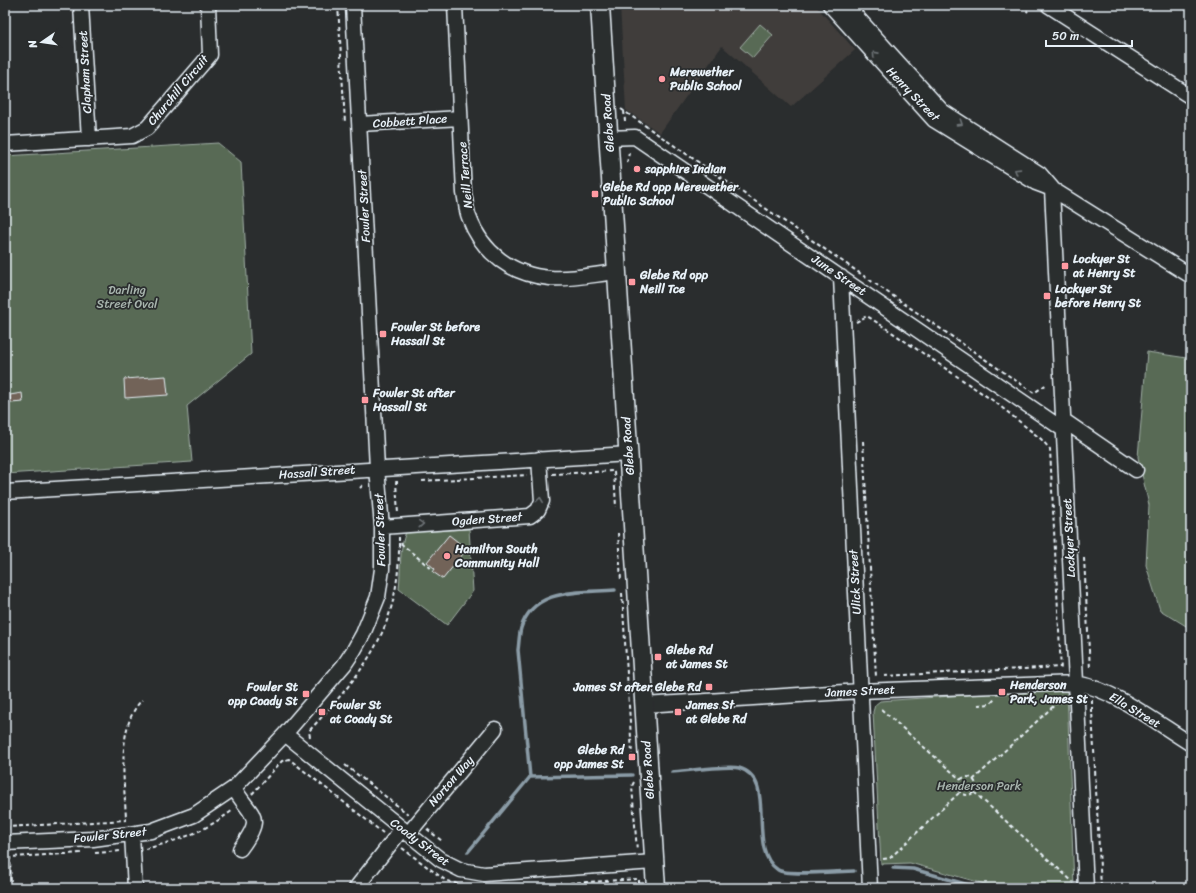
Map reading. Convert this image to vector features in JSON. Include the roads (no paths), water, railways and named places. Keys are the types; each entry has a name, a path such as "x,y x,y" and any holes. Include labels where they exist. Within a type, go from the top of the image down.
{"main road":[{"name":"Glebe Road","path":"600,5 656,888"}],"street":[{"name":"Clapham Street","path":"81,5 89,139"},
{"name":"Churchill Circuit","path":"5,144 132,136 147,128 210,55 208,5"},
{"name":"Fowler Street","path":"7,836 92,839 151,831 194,815 234,788 285,734 344,665 363,634 378,597 382,569 382,526 377,468 353,5"},
{"name":"Neill Terrace","path":"455,5 464,193 469,217 484,246 503,262 526,275 551,278 617,272"},
{"name":"Henry Street","path":"830,5 934,120 1036,183 1052,188 1191,276"},
{"name":"Henry Street","path":"846,5 942,111 1040,174 1052,188"},
{"path":"1048,5 1191,97"},
{"name":"Cobbett Place","path":"360,124 460,118"},
{"name":"June Street","path":"608,138 635,136 841,277 1064,425 1136,470"},
{"name":"Lockyer Street","path":"1052,188 1086,888"},
{"name":"Ulick Street","path":"841,277 870,888"},
{"name":"Hassall Street","path":"5,492 377,468 629,454"},
{"name":"Ogden Street","path":"382,526 530,516 538,510 542,501 539,459"},
{"name":"James Street","path":"644,705 860,691 1076,683"},
{"name":"Ella Street","path":"1076,683 1094,686 1112,695 1191,744"},
{"name":"Norton Way","path":"356,888 405,831 418,822 495,729"},
{"name":"Coady Street","path":"285,734 450,866 470,872 484,874 654,862"},
{"path":"234,788 251,810 254,826 250,835 240,849"},
{"path":"132,834 135,888"}],"waterway":[{"path":"468,852 530,777 518,650 521,628 527,615 536,605 547,599 560,595 615,590"},
{"path":"672,772 717,768 739,768 751,775 757,786 760,800 764,847 768,860 778,870 792,873 854,871"},
{"path":"530,777 632,775"},
{"path":"893,868 913,869 979,888"}],"place":[{"name":"Merewether Public School","path":"662,79"},
{"name":"sapphire Indian","path":"637,169"},
{"name":"Glebe Rd opp Merewether Public School","path":"595,194"},
{"name":"Lockyer St at Henry St","path":"1065,266"},
{"name":"Glebe Rd opp Neill Tce","path":"632,282"},
{"name":"Lockyer St before Henry St","path":"1047,296"},
{"name":"Fowler St before Hassall St","path":"383,334"},
{"name":"Fowler St after Hassall St","path":"365,400"},
{"name":"Hamilton South Community Hall","path":"447,556"},
{"name":"Glebe Rd at James St","path":"658,657"},
{"name":"James St after Glebe Rd","path":"709,687"},
{"name":"Henderson Park, James St","path":"1002,692"},
{"name":"Fowler St opp Coady St","path":"306,694"},
{"name":"Fowler St at Coady St","path":"322,712"},
{"name":"James St at Glebe Rd","path":"678,712"},
{"name":"Glebe Rd opp James St","path":"632,757"}],"park label":[{"name":"Darling Street Oval","path":"127,297"},
{"name":"Henderson Park","path":"979,786"}]}
